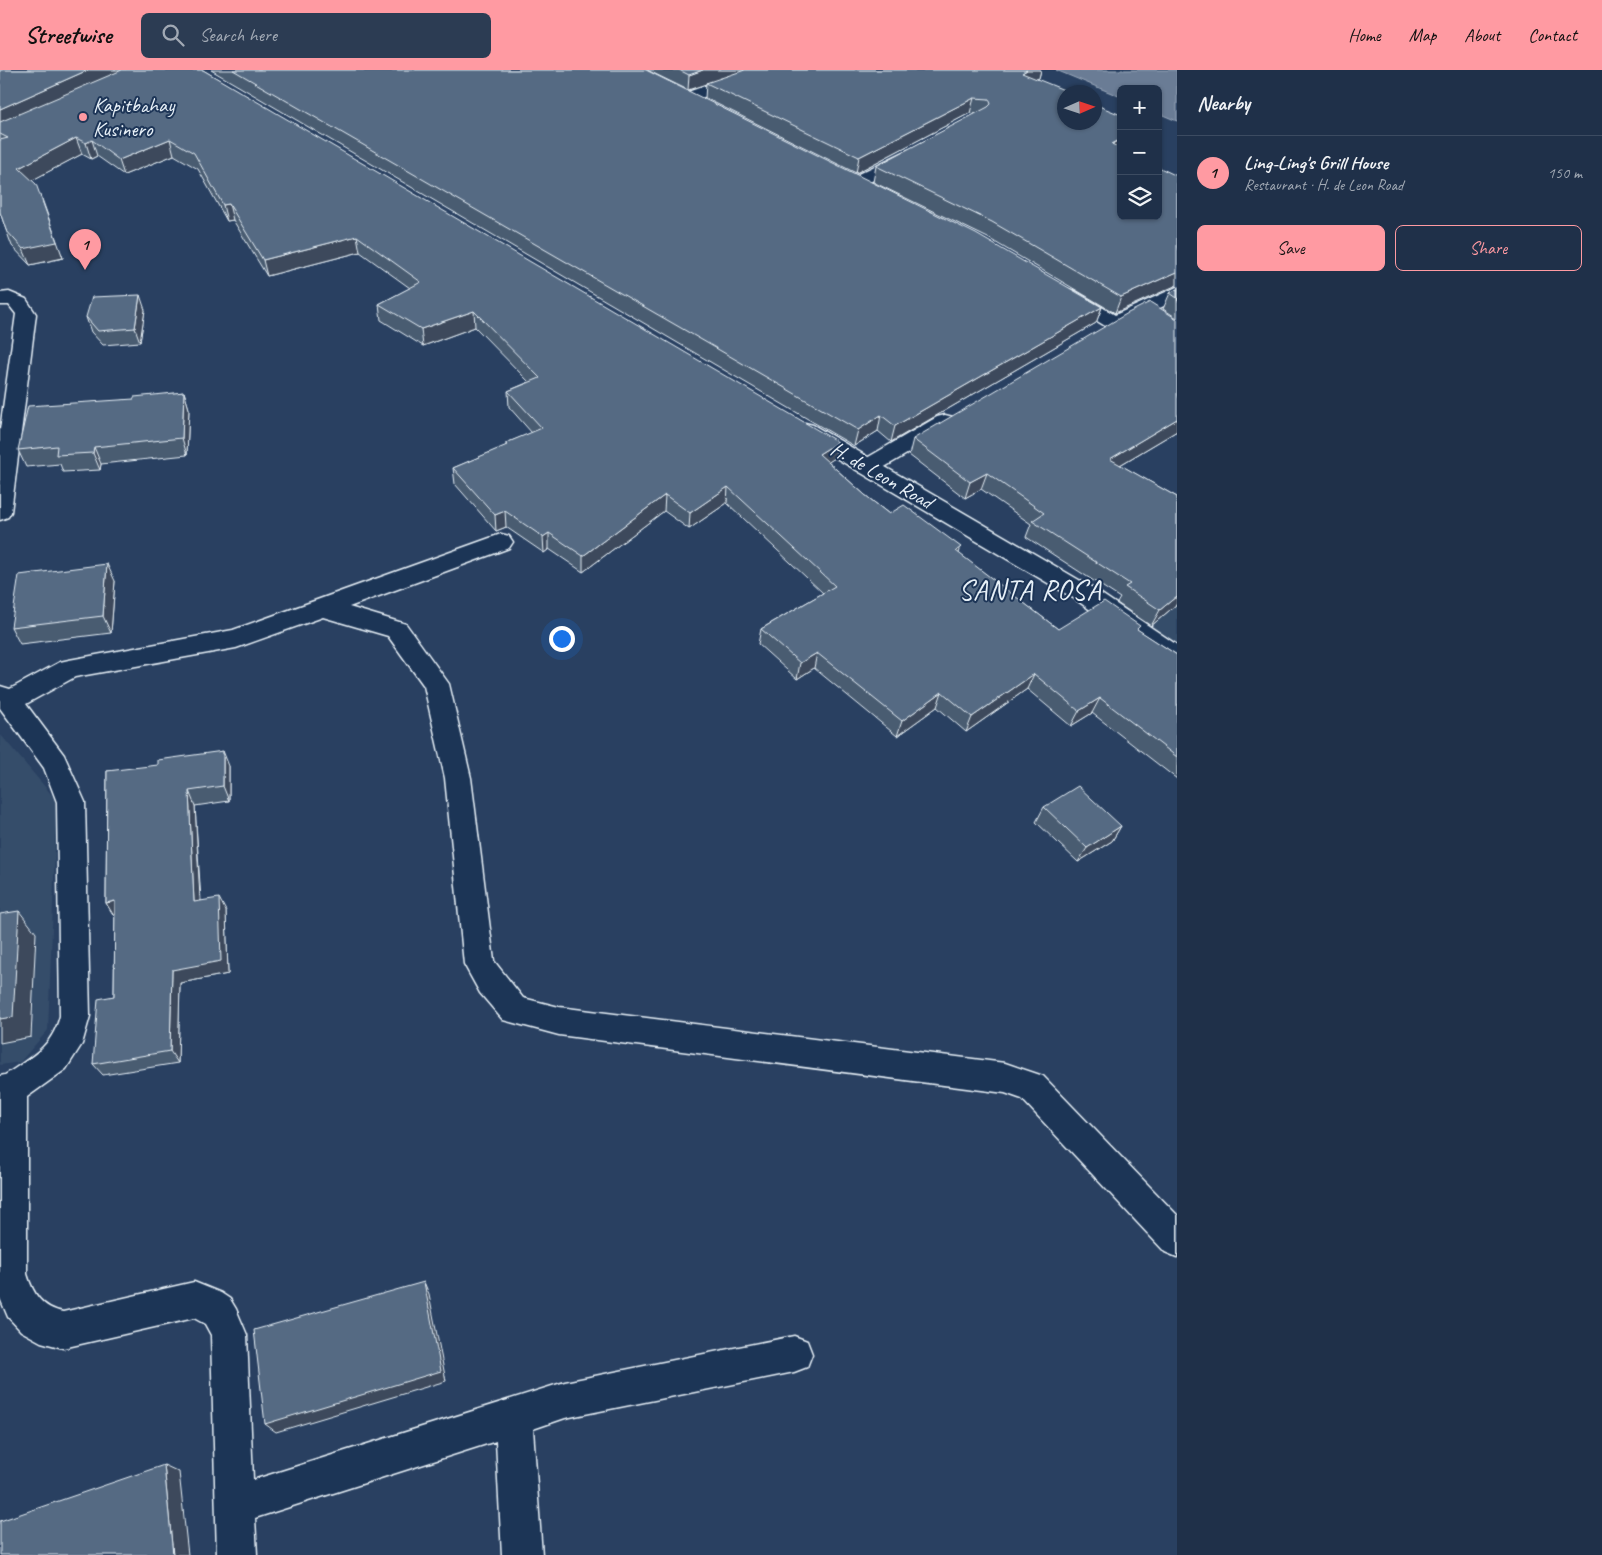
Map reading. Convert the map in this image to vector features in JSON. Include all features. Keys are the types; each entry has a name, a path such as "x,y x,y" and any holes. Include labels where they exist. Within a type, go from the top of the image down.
{"street":[{"path":"687,98 731,81 755,76 784,75 802,70"},
{"path":"671,90 705,107"},
{"path":"856,182 925,145"},
{"path":"838,173 874,191"},
{"path":"1055,288 1105,328 1153,314 1177,293"},
{"path":"0,300 14,299 21,303 26,314 3,467 0,512"},
{"path":"868,467 961,412"},
{"name":"H. de Leon Road","path":"792,422 1083,593 1177,658"},
{"path":"237,1555 229,1336 223,1318 211,1305 194,1300 63,1330 47,1328 30,1317 14,1295 10,1274 6,1090 55,1060 71,1034 75,1016 71,802 55,764 5,698 69,669 236,639 501,542"},
{"path":"323,608 397,630 436,684 458,778 479,964 514,1010 559,1021 1005,1078 1032,1087 1177,1240"},
{"path":"234,1506 564,1400 794,1354"},
{"path":"513,1415 522,1555"}],"shaded area":[{"path":"1056,70 1177,70 1177,121 1162,115 1162,85 1117,85 1117,95 1102,89 1102,85 1092,85"},
{"path":"1177,596 1177,646 1141,620"},
{"path":"0,734 57,801 48,1030 20,1062 0,1065"}],"building":[{"path":"0,70 88,70 0,109"},
{"path":"122,70 203,70 838,442 819,454 865,495 889,514 904,505 961,547 956,551 1058,629 1104,601 1140,626 1137,629 1177,655 1177,757 1100,698 1079,711 1034,674 972,717 942,692 902,721 817,653 800,663 761,629 835,586 728,487 690,513 665,495 583,556 549,533 543,537 505,511 495,515 453,468 542,428 508,391 540,378 474,311 421,329 379,304 421,282 357,236 263,260 229,204 223,205 194,153 170,139 119,160 92,140 86,143 76,138 19,168 36,184 57,242 23,249 6,230 0,212 0,140 8,138 0,134 0,122"},
{"path":"233,70 646,70 976,234 1102,307 895,426 881,415 858,430"},
{"path":"679,70 703,70 689,75"},
{"path":"745,70 1027,70 1022,73 1057,87 1057,130 1102,130 1102,107 1117,113 1117,141 1112,144 1117,147 1117,220 1162,220 1162,169 1177,176 1177,272 1121,297 992,222 876,166 988,107 991,104 989,99 974,98 859,157 706,83"},
{"path":"1177,289 1177,298 1170,293"},
{"path":"140,295 135,328 98,331 86,317 92,297"},
{"path":"1150,302 1177,319 1177,419 1110,459 1177,497 1177,596 1160,610 1125,587 1130,584 1032,521 1044,513 987,473 970,482 913,439"},
{"path":"184,392 182,438 94,447 93,453 56,455 57,446 18,450 28,406 134,399 134,397"},
{"path":"107,564 103,616 11,627 19,575"},
{"path":"223,751 223,786 189,791 194,902 219,898 221,961 172,970 170,1051 93,1064 98,999 114,996 115,901 106,903 107,771 158,765 158,760"},
{"path":"1078,786 1121,826 1087,848 1044,807"},
{"path":"19,911 13,1017 0,1019 0,914"},
{"path":"424,1282 441,1371 265,1424 254,1330"},
{"path":"164,1465 173,1555 0,1555 0,1521"}],"place":[{"name":"Kapitbahay Kusinero","path":"83,117"},
{"name":"Ling-Ling's Grill House","path":"85,270"}],"district":[{"name":"SANTA ROSA","path":"1030,589"}]}
